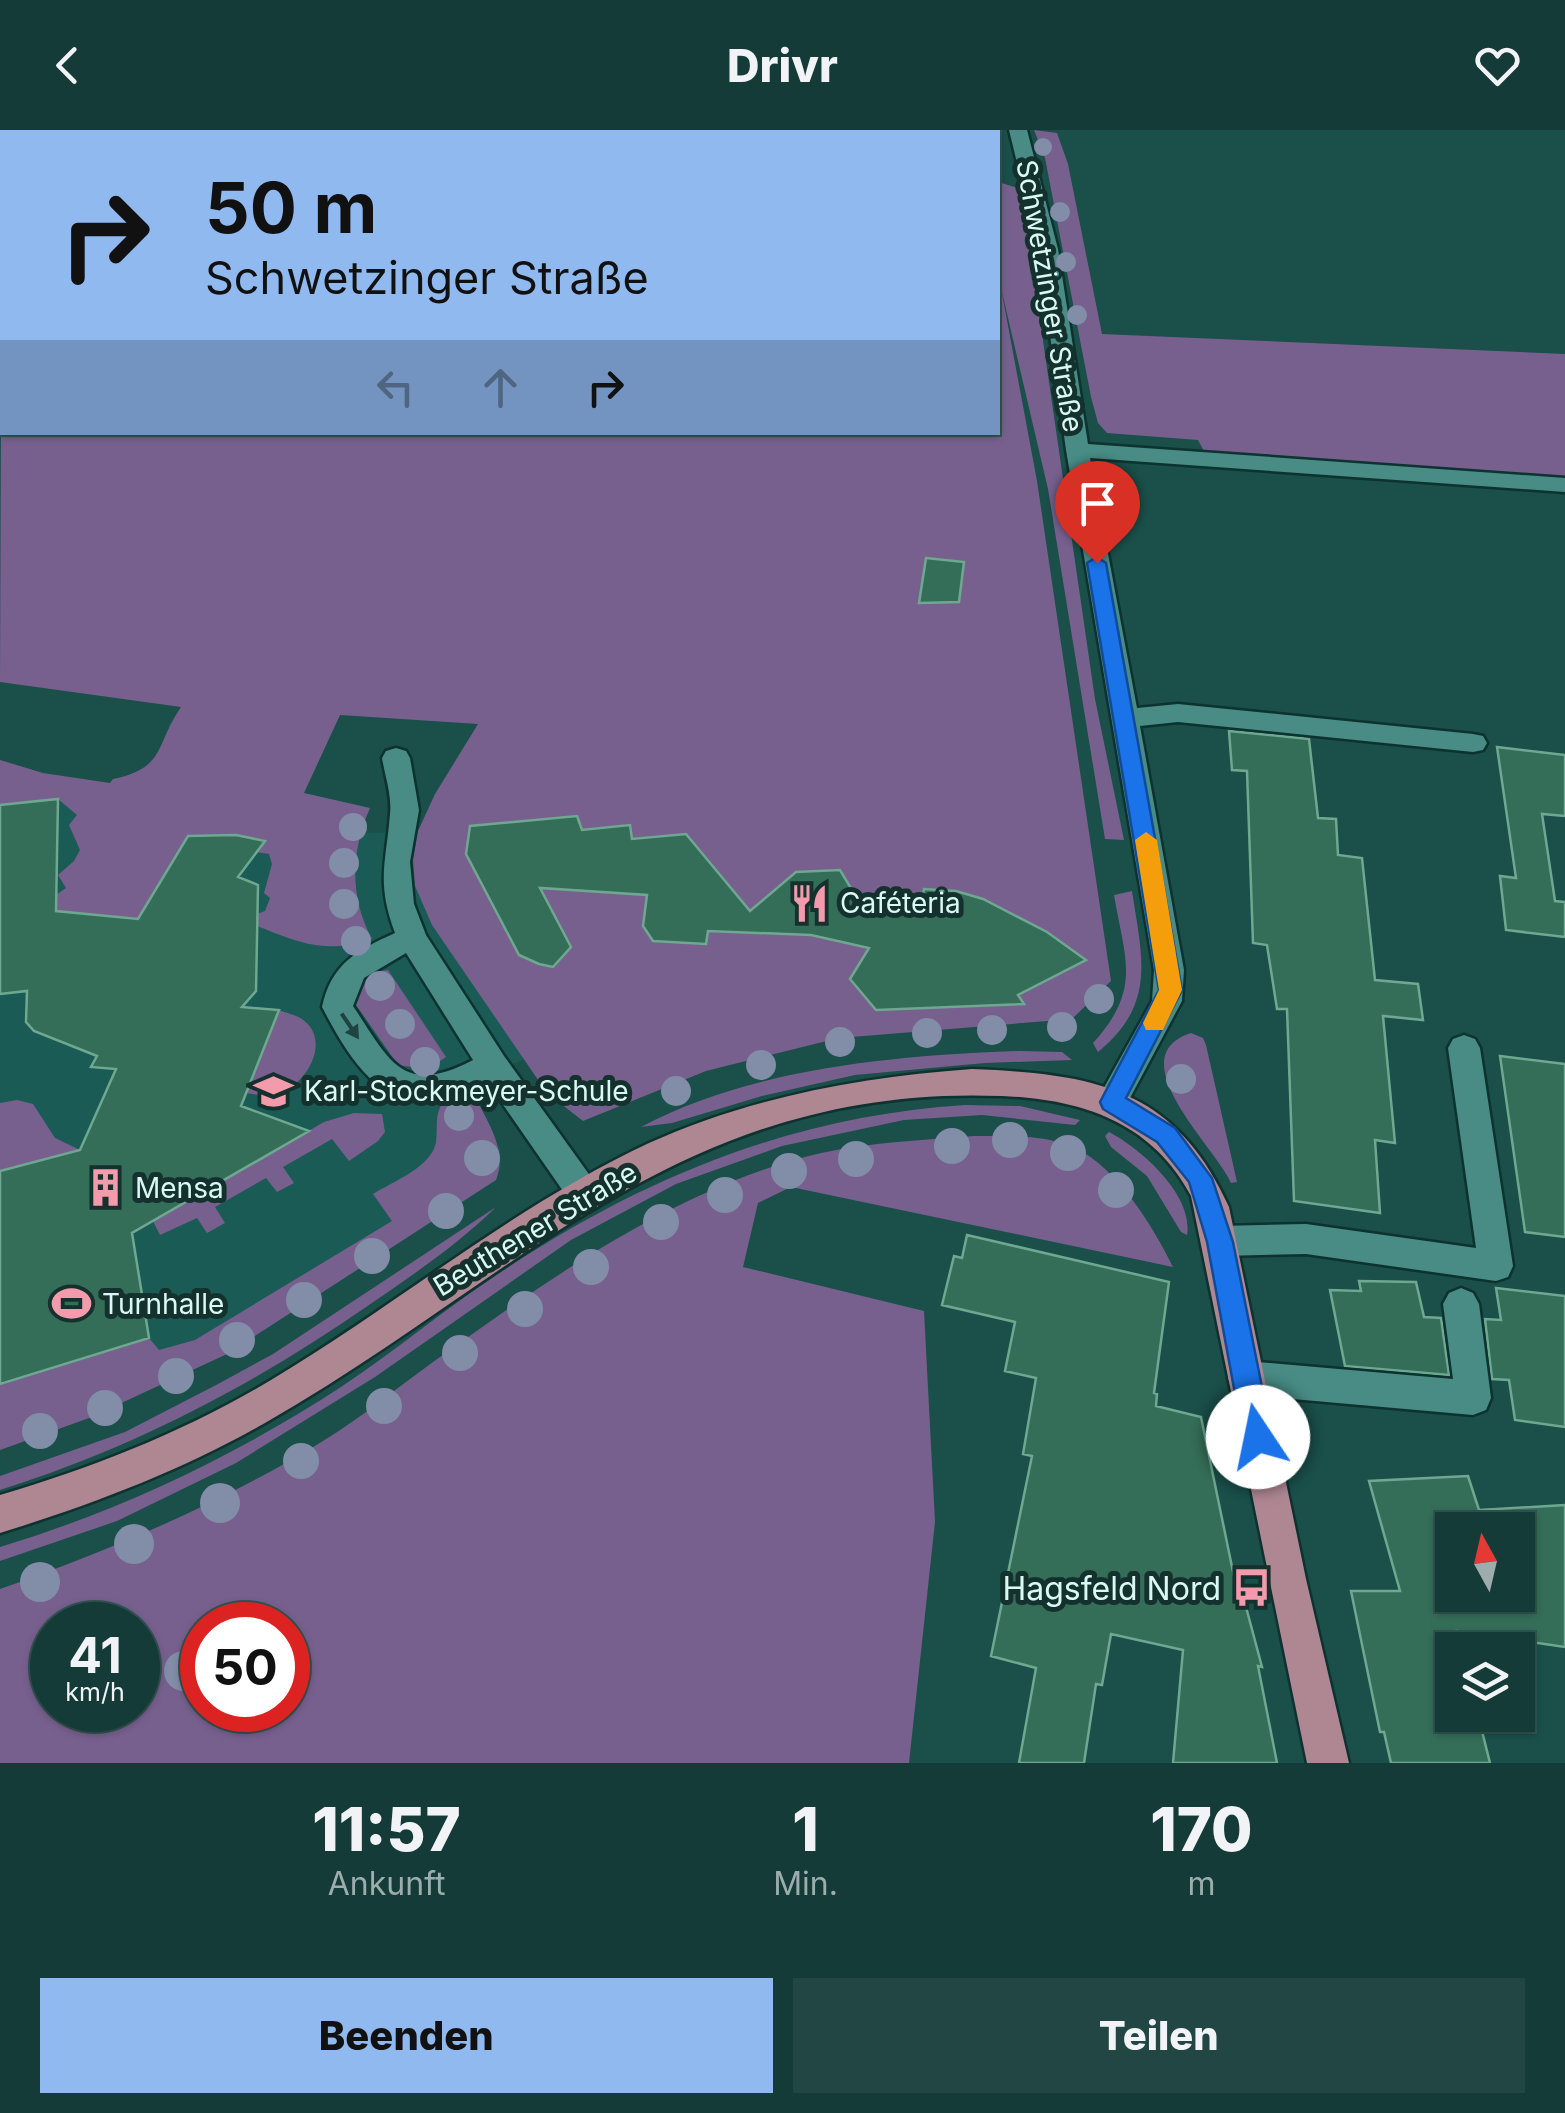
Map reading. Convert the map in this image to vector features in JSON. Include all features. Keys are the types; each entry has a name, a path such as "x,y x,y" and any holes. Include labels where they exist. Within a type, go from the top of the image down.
{"main road":[{"name":"Beuthener Straße","path":"0,1514 111,1477 198,1440 285,1392 518,1233 663,1152 725,1128 846,1096 945,1083 994,1082 1073,1090 1112,1102"},
{"path":"1112,1102 1142,1117 1182,1152 1200,1178 1220,1242 1328,1763"}],"street":[{"name":"Schwetzinger Straße","path":"1018,130 1035,180 1170,990 1112,1102"},
{"path":"1078,450 1565,485"},
{"path":"1124,718 1178,713 1472,743"},
{"path":"396,758 406,810 396,862 399,904 412,938 584,1194"},
{"path":"412,938 362,962 340,983 337,1007 383,1075 415,1092 442,1089 494,1065"},
{"path":"1220,1242 1306,1239 1496,1266 1464,1048"},
{"path":"1246,1378 1474,1398 1461,1304"}],"shaded area":[{"path":"1034,130 1057,133 1068,164 1102,334 1565,354 1565,478 1205,453 1198,440 1107,433 1098,423 1091,397 1045,158"},
{"path":"1000,183 1021,189 1095,699 1124,840 1105,839 1048,489 1001,288 1037,481 1111,981 1072,1019 839,1038 706,1071 583,1121 547,1093 432,925 415,886 413,859 418,831 435,794 478,724 340,715 304,793 370,808 359,841 355,874 359,906 372,939 325,946 297,941 252,924 249,917 265,911 270,898 264,893 272,864 269,854 256,852 264,841 236,835 187,836 146,920 36,909 66,888 58,875 80,850 69,825 77,815 58,799 0,807 0,760 43,773 110,783 151,761 181,707 0,682 1,435 1000,435"},
{"name":"Karl-Stockmeyer-Schule","path":"340,715 304,793 370,808 360,834 470,826 612,1026 465,1082 500,1149 501,1167 496,1180 227,1354 89,1418 0,1450 0,807 107,792 113,779 138,774 156,760 170,723"},
{"path":"1132,891 1141,958 1137,997 1130,1016 1098,1052 1093,1043 1118,1006 1126,973 1114,895"},
{"path":"388,970 446,1057 440,1061 423,1067 398,1065 354,1002 357,984 374,972"},
{"path":"279,1010 300,1018 311,1029 315,1053 303,1076 282,1093 246,1093"},
{"path":"1191,1033 1203,1038 1206,1045 1237,1182 1231,1183 1167,1082 1164,1062 1171,1045"},
{"path":"1062,1052 1072,1060 985,1063 855,1075 762,1096 672,1123 641,1127 729,1091 826,1068 925,1056"},
{"path":"474,1094 498,1147 496,1180 227,1354 89,1418 0,1450 0,1384 149,1338 159,1350 195,1340 392,1221 373,1194 427,1159 436,1142 437,1117 443,1102"},
{"path":"17,1100 33,1104 55,1138 80,1150 0,1171 0,1103"},
{"path":"965,1105 1020,1106 1080,1120 1075,1125 982,1115 904,1120 782,1146 676,1184 571,1240 375,1377 236,1463 117,1521 0,1561 0,1547 134,1498 260,1436 341,1387 475,1289 549,1241 661,1182 778,1138 838,1123"},
{"path":"354,1113 382,1114 385,1132 349,1161 332,1139 283,1167 294,1183 277,1192 266,1178 215,1207 225,1223 207,1233 197,1218 160,1235 153,1221 324,1122"},
{"path":"1109,1132 1149,1161 1174,1189 1187,1220 1187,1235 1181,1232 1147,1176 1111,1147 1105,1136"},
{"path":"999,1136 1038,1138 1075,1148 1105,1169 1133,1200 1173,1267 791,1187 758,1203 743,1267 924,1311 935,1522 909,1763 0,1763 0,1589 165,1524 285,1464 351,1423 474,1332 602,1247 692,1199 787,1162 880,1144"},
{"path":"496,1207 402,1282 237,1388 98,1455 0,1490 0,1476 125,1432 273,1354"}],"building":[{"path":"926,558 964,562 959,602 919,603"},
{"path":"1229,731 1309,739 1318,818 1336,819 1338,855 1362,858 1375,980 1418,984 1423,1020 1383,1016 1395,1143 1375,1140 1380,1213 1294,1201 1287,1009 1277,1009 1267,945 1253,943 1247,771 1232,770"},
{"path":"1497,747 1565,755 1565,816 1542,814 1555,901 1565,902 1565,937 1506,930 1500,876 1516,878"},
{"path":"58,799 56,911 138,919 188,836 236,835 265,841 238,877 258,885 256,991 242,1007 279,1010 241,1106 309,1131 132,1233 149,1338 0,1384 0,1171 80,1150 116,1069 91,1067 97,1056 34,1031 26,1022 27,991 0,994 0,805"},
{"path":"577,816 582,830 630,825 632,839 686,834 750,911 796,872 840,870 867,915 922,899 924,889 956,891 983,899 1047,932 1086,960 1018,995 1024,1004 876,1010 850,979 869,948 811,935 708,931 706,944 653,941 643,926 647,895 540,888 571,947 553,967 539,964 519,955 466,854 470,826"},
{"path":"1500,1056 1565,1064 1565,1237 1525,1232"},
{"path":"967,1235 1169,1282 1154,1393 1156,1406 1201,1417 1237,1591 1242,1592 1262,1667 1258,1666 1277,1763 1173,1763 1183,1650 1111,1634 1102,1685 1096,1684 1084,1763 1019,1763 1036,1668 991,1656 1032,1456 1023,1454 1036,1378 1005,1371 1015,1322 942,1305 954,1256 962,1258"},
{"path":"1359,1281 1416,1282 1424,1317 1441,1318 1449,1375 1345,1366 1330,1290 1361,1291"},
{"path":"1496,1288 1565,1296 1565,1427 1515,1420 1509,1380 1492,1379 1485,1319 1501,1320"},
{"path":"1468,1476 1479,1510 1565,1505 1565,1647 1535,1643 1535,1632 1435,1632 1435,1732 1482,1732 1490,1763 1391,1763 1384,1732 1380,1732 1351,1591 1400,1591 1369,1481"}],"slow traffic":[{"path":"1146,840 1170,990 1154,1023"}],"place":[{"name":"Caféteria","path":"810,903"},
{"name":"Karl-Stockmeyer-Schule","path":"274,1091"},
{"name":"Mensa","path":"105,1188"},
{"name":"Turnhalle","path":"72,1304"},
{"name":"Hagsfeld Nord","path":"1251,1588"}],"route":[{"path":"1097,563 1170,990 1112,1102 1166,1135 1200,1178 1220,1242 1258,1437"}]}
